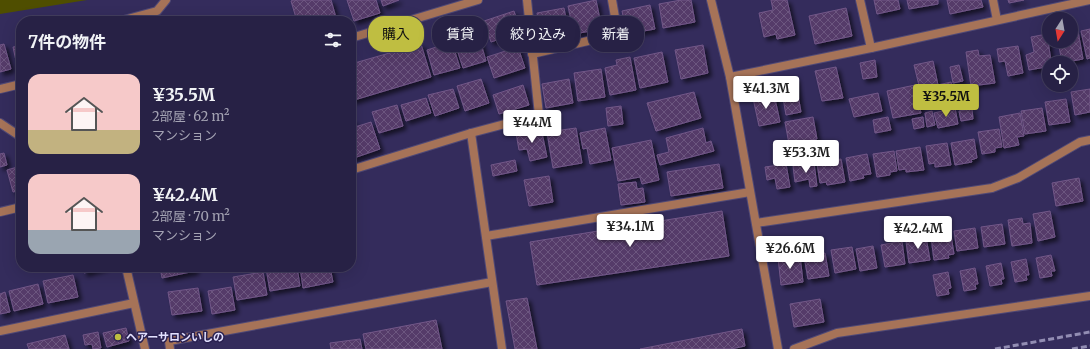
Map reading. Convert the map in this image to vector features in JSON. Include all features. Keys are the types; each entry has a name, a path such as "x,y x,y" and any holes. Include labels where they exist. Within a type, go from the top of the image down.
{"street":[{"path":"138,16 157,11 166,0"},
{"path":"356,37 478,0"},
{"path":"356,168 471,133 539,116 527,0"},
{"path":"532,54 618,34 612,0"},
{"path":"711,0 730,77 778,349"},
{"path":"860,0 870,48"},
{"path":"993,0 997,20"},
{"path":"730,77 1090,0"},
{"path":"0,89 16,85"},
{"path":"0,123 16,134"},
{"path":"471,133 502,349"},
{"path":"756,223 992,188 1018,178 1080,142 1090,140"},
{"path":"486,236 750,192"},
{"path":"0,212 16,208"},
{"path":"127,272 146,349"},
{"path":"170,349 169,341 492,282"},
{"path":"794,349 837,333 1090,296"},
{"path":"0,331 134,303"}],"shaded area":[{"path":"0,0 87,0 0,14"}],"building":[{"path":"331,0 336,16 296,16 291,1"},
{"path":"347,0 376,0 380,13 356,20 356,16 352,16"},
{"path":"381,0 399,0 383,6"},
{"path":"596,0 599,16 588,16 588,32 580,33 580,16 570,16 568,6"},
{"path":"681,0 691,0 695,22 663,28 659,4"},
{"path":"771,0 787,0 795,35 777,39 776,34 764,37 759,13 773,10"},
{"path":"874,0 898,0 900,9 877,14"},
{"path":"907,0 938,0 938,4 909,9"},
{"path":"947,0 981,0 983,7 950,14"},
{"path":"1008,0 1024,0 1009,3"},
{"path":"650,5 655,29 644,31 644,16 623,16 622,11"},
{"path":"564,8 565,16 538,16 537,13"},
{"path":"846,8 852,36 815,44 809,16"},
{"path":"514,11 516,16 499,16"},
{"path":"496,17 496,40 491,42 488,33 488,20"},
{"path":"1090,29 1090,58 1087,59 1081,31"},
{"path":"1078,31 1083,59 1078,60 1078,56 1061,56 1059,48 1078,48"},
{"path":"1042,35 1042,48 1049,48 1050,56 1042,56 1042,68 1029,70 1026,55 1034,52 1031,37"},
{"path":"4,44 11,69 0,72 0,45"},
{"path":"703,45 708,73 681,79 675,50"},
{"path":"1018,46 1023,73 1008,76 1005,61 999,62 997,49"},
{"path":"13,47 16,47 16,61"},
{"path":"432,48 432,52 455,52 460,68 434,75 427,50"},
{"path":"978,50 979,56 990,55 995,83 971,86 966,52"},
{"path":"393,52 423,52 431,77 356,100 356,63"},
{"path":"458,52 483,52 486,61 463,68"},
{"path":"502,52 520,52 525,68 494,78 487,57"},
{"path":"662,52 668,82 640,88 634,58"},
{"path":"630,57 636,90 610,95 605,68 617,65 616,60"},
{"path":"875,60 877,77 863,79 860,63"},
{"path":"933,61 938,85 951,82 955,99 931,104 930,101 923,102 914,65"},
{"path":"959,65 963,81 953,83 950,67"},
{"path":"836,67 843,98 822,101 815,71"},
{"path":"601,69 605,97 578,101 574,73"},
{"path":"795,78 801,112 786,115 780,81"},
{"path":"481,79 489,103 465,111 457,86"},
{"path":"569,79 573,103 546,108 542,84"},
{"path":"523,85 529,105 499,114 493,95"},
{"path":"915,85 921,113 893,118 887,91"},
{"path":"453,89 459,108 435,116 428,95"},
{"path":"1090,89 1090,112 1075,115 1071,92"},
{"path":"969,90 971,102 965,104 962,91"},
{"path":"694,92 701,118 656,131 647,103"},
{"path":"878,93 882,111 854,117 849,99"},
{"path":"774,94 780,122 759,126 753,98"},
{"path":"426,98 431,113 406,121 401,105"},
{"path":"1066,99 1070,122 1049,125 1045,102"},
{"path":"397,105 403,126 379,133 372,112"},
{"path":"621,106 623,124 608,126 606,108"},
{"path":"955,108 958,124 938,128 934,113"},
{"path":"1042,108 1046,131 1025,134 1021,111"},
{"path":"972,109 973,119 961,121 959,111"},
{"path":"932,111 935,125 927,127 925,113"},
{"path":"1020,113 1024,136 1017,137 1019,145 1004,148 999,117"},
{"path":"813,117 817,139 789,144 785,122"},
{"path":"888,117 891,130 875,133 873,120"},
{"path":"923,117 924,127 914,129 912,119"},
{"path":"371,122 380,149 356,157 356,127"},
{"path":"541,128 547,157 530,161 527,149 519,150 516,133"},
{"path":"576,128 582,163 553,168 547,132"},
{"path":"605,128 611,160 590,164 587,148 583,149 580,133"},
{"path":"703,128 706,143 711,141 714,151 660,165 657,155 669,152 666,138"},
{"path":"999,129 1002,147 995,148 995,152 982,154 978,132"},
{"path":"974,139 977,158 971,160 972,162 955,165 951,143"},
{"path":"651,140 659,180 642,184 640,177 618,181 612,148"},
{"path":"947,143 951,165 935,167 935,163 929,164 926,146"},
{"path":"920,147 924,170 906,172 906,169 899,170 896,151"},
{"path":"894,151 897,171 890,172 890,175 877,177 873,154"},
{"path":"4,153 7,165 0,167 0,154"},
{"path":"867,154 871,174 863,175 864,178 850,181 846,158"},
{"path":"841,159 845,182 827,185 826,182 820,183 817,163"},
{"path":"515,160 517,171 493,176 491,165"},
{"path":"814,163 817,186 810,187 809,179 795,182 793,166"},
{"path":"719,164 723,188 671,196 667,172"},
{"path":"786,164 790,187 777,189 775,178 767,180 765,167"},
{"path":"16,167 16,191 13,192 7,170"},
{"path":"549,176 553,202 529,206 524,180"},
{"path":"1079,178 1083,201 1056,206 1052,183"},
{"path":"636,182 637,189 643,188 645,202 621,205 618,184"},
{"path":"722,211 729,256 537,285 530,242"},
{"path":"1050,211 1055,237 1038,241 1033,214"},
{"path":"1022,218 1023,224 1030,223 1032,243 1012,246 1008,220"},
{"path":"1002,224 1005,244 984,247 981,227"},
{"path":"975,228 978,248 957,251 954,231"},
{"path":"951,235 954,254 948,255 949,258 934,260 931,237"},
{"path":"926,237 930,260 909,263 906,241"},
{"path":"902,241 905,264 885,267 881,245"},
{"path":"873,246 877,268 860,271 856,249"},
{"path":"852,247 856,269 835,273 831,250"},
{"path":"825,253 829,276 808,279 804,256"},
{"path":"800,255 803,282 781,285 778,258"},
{"path":"1051,255 1055,271 1051,271 1052,276 1040,278 1036,258"},
{"path":"1026,259 1029,275 1026,275 1027,280 1015,282 1011,262"},
{"path":"1001,263 1004,279 1001,279 1002,284 990,286 986,266"},
{"path":"975,268 978,284 975,284 976,289 964,291 960,271"},
{"path":"161,272 190,272 162,278"},
{"path":"263,272 267,295 237,300 233,277"},
{"path":"267,272 298,272 300,286 270,291"},
{"path":"301,272 331,272 333,282 303,288"},
{"path":"948,272 951,288 948,289 949,294 937,296 933,275"},
{"path":"73,275 78,297 48,303 43,281"},
{"path":"38,284 43,304 14,311 9,291"},
{"path":"231,287 235,310 212,314 208,291"},
{"path":"198,288 202,311 172,315 168,292"},
{"path":"5,292 10,312 0,314 0,294"},
{"path":"527,298 537,349 515,349 506,301"},
{"path":"820,299 824,322 794,327 790,304"},
{"path":"436,320 442,349 366,349 363,334"},
{"path":"126,328 129,341 107,347 103,333"},
{"path":"742,329 745,346 731,349 640,349"},
{"path":"98,332 101,348 93,349 92,344 85,345 83,335"},
{"path":"65,335 69,349 29,349 27,344"},
{"path":"360,339 362,349 331,349 330,343"}],"railway":[{"path":"995,349 1090,332"},
{"path":"1072,349 1090,346"}],"place":[{"name":"ヘアーサロンいしの","path":"118,337"}]}
